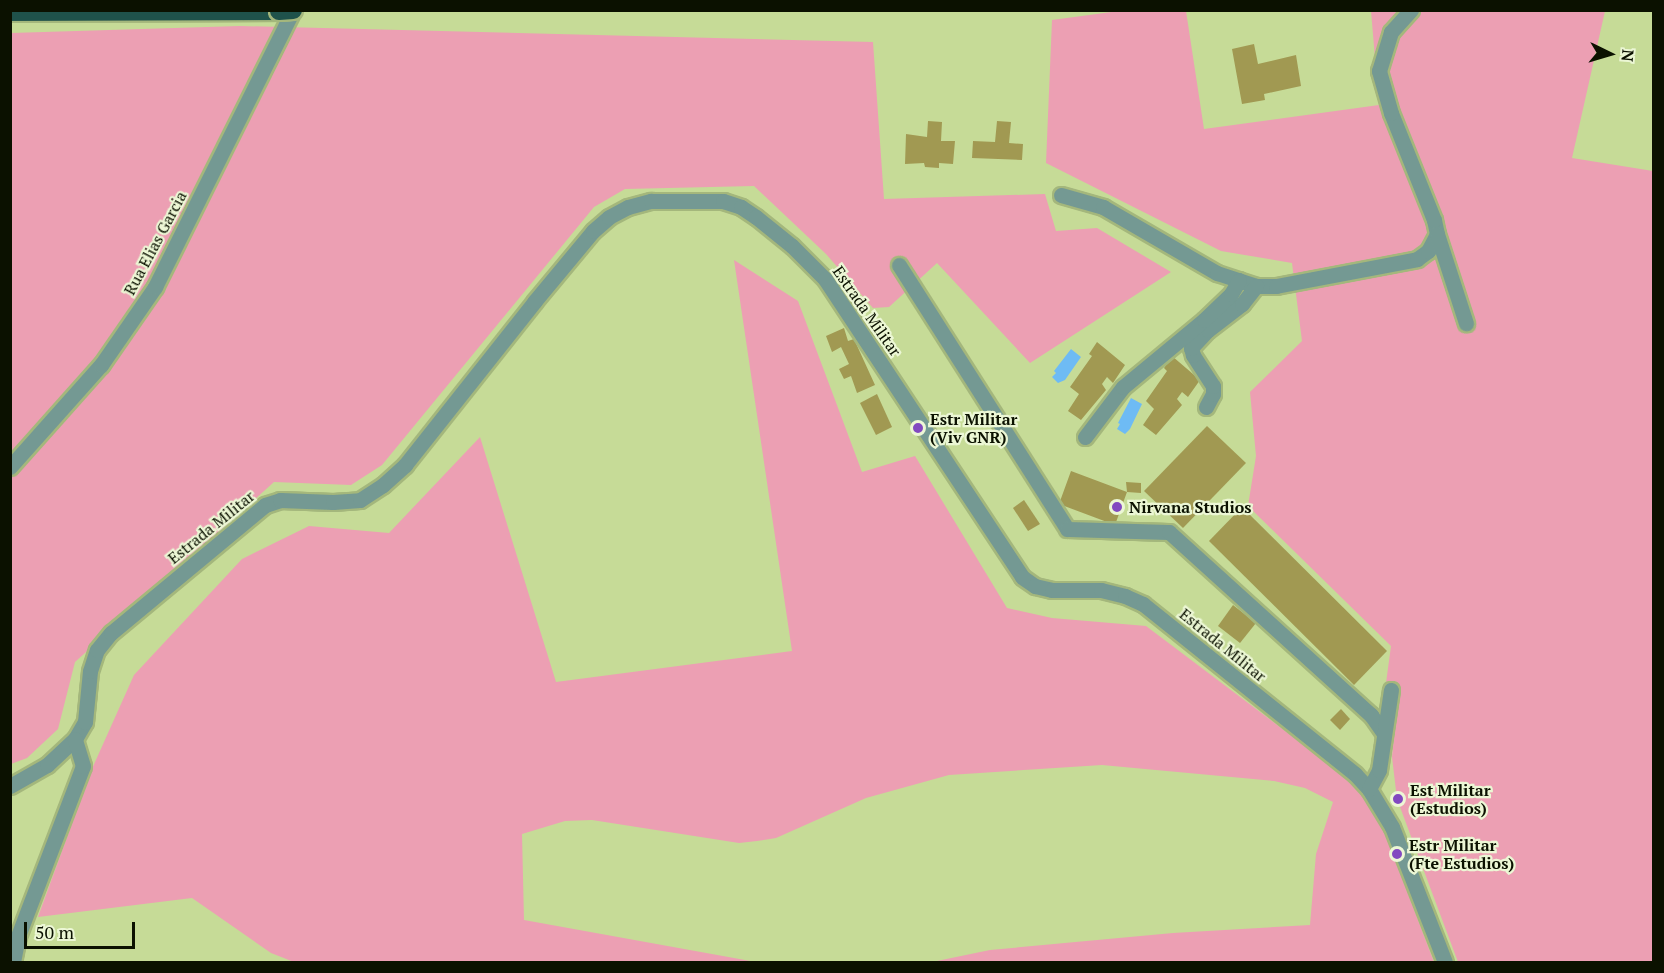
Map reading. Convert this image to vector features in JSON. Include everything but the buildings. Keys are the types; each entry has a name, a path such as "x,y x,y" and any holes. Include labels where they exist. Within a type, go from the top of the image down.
{"highway":[{"path":"10,12 288,11"}],"street":[{"path":"1412,10 1391,32 1379,71 1390,113 1427,202 1466,323"},
{"name":"Rua Elias Garcia","path":"10,468 100,365 154,287 288,11"},
{"path":"1061,195 1103,207 1217,273 1256,286 1276,286 1417,259 1428,251 1437,234"},
{"name":"Estrada Militar","path":"10,786 47,765 75,739 85,722 90,671 97,650 111,633 265,505 280,500 297,499 333,502 360,500 383,485 405,465 534,302 593,231 609,217 628,207 651,201 723,201 741,207 756,217 792,246 825,279 1022,577 1035,586 1052,590 1101,590 1125,596 1143,604 1355,774 1369,789 1392,827 1445,963"},
{"path":"899,265 1067,529 1169,531 1371,715 1383,732"},
{"path":"1084,437 1123,387 1204,320 1231,294 1239,280"},
{"path":"1206,407 1213,394 1213,386 1193,356 1191,348 1208,330 1242,304 1256,286"},
{"path":"1369,789 1379,770 1391,690"},
{"path":"13,963 14,938 83,766 75,739"}],"shaded area":[{"path":"1119,11 1186,11 1204,129 1379,105 1371,11 1605,11 1572,158 1653,171 1653,962 1458,962 1397,799 1392,757 1399,685 1386,683 1391,646 1248,506 1256,456 1250,392 1302,341 1292,263 1221,251 1046,163 1052,20"},
{"path":"240,26 873,42 884,199 1045,194 1056,231 1097,228 1171,272 1030,363 937,263 889,307 873,308 826,254 754,186 625,189 594,207 382,465 351,485 274,482 75,662 58,729 27,758 11,764 11,33"},
{"path":"734,260 798,301 862,472 915,456 1007,608 1052,618 1146,626 1353,782 1363,794 1383,828 1434,962 932,962 990,950 1173,933 1310,925 1316,854 1333,802 1305,788 1274,781 1102,765 949,775 866,798 776,838 757,841 739,843 592,820 565,821 522,834 524,920 756,962 294,962 271,953 192,898 38,917 91,771 134,675 242,559 309,526 389,533 480,437 556,682 792,651"}],"water":[{"path":"1071,349 1081,357 1065,380 1058,383 1052,377 1056,373 1054,371"},
{"path":"1131,398 1142,404 1130,429 1125,434 1117,429 1120,424 1118,423"}],"place":[{"name":"Estr Militar (Viv GNR)","path":"918,428"},
{"name":"Nirvana Studios","path":"1117,507"},
{"name":"Est Militar (Estudios)","path":"1398,799"},
{"name":"Estr Militar (Fte Estudios)","path":"1397,854"}]}
